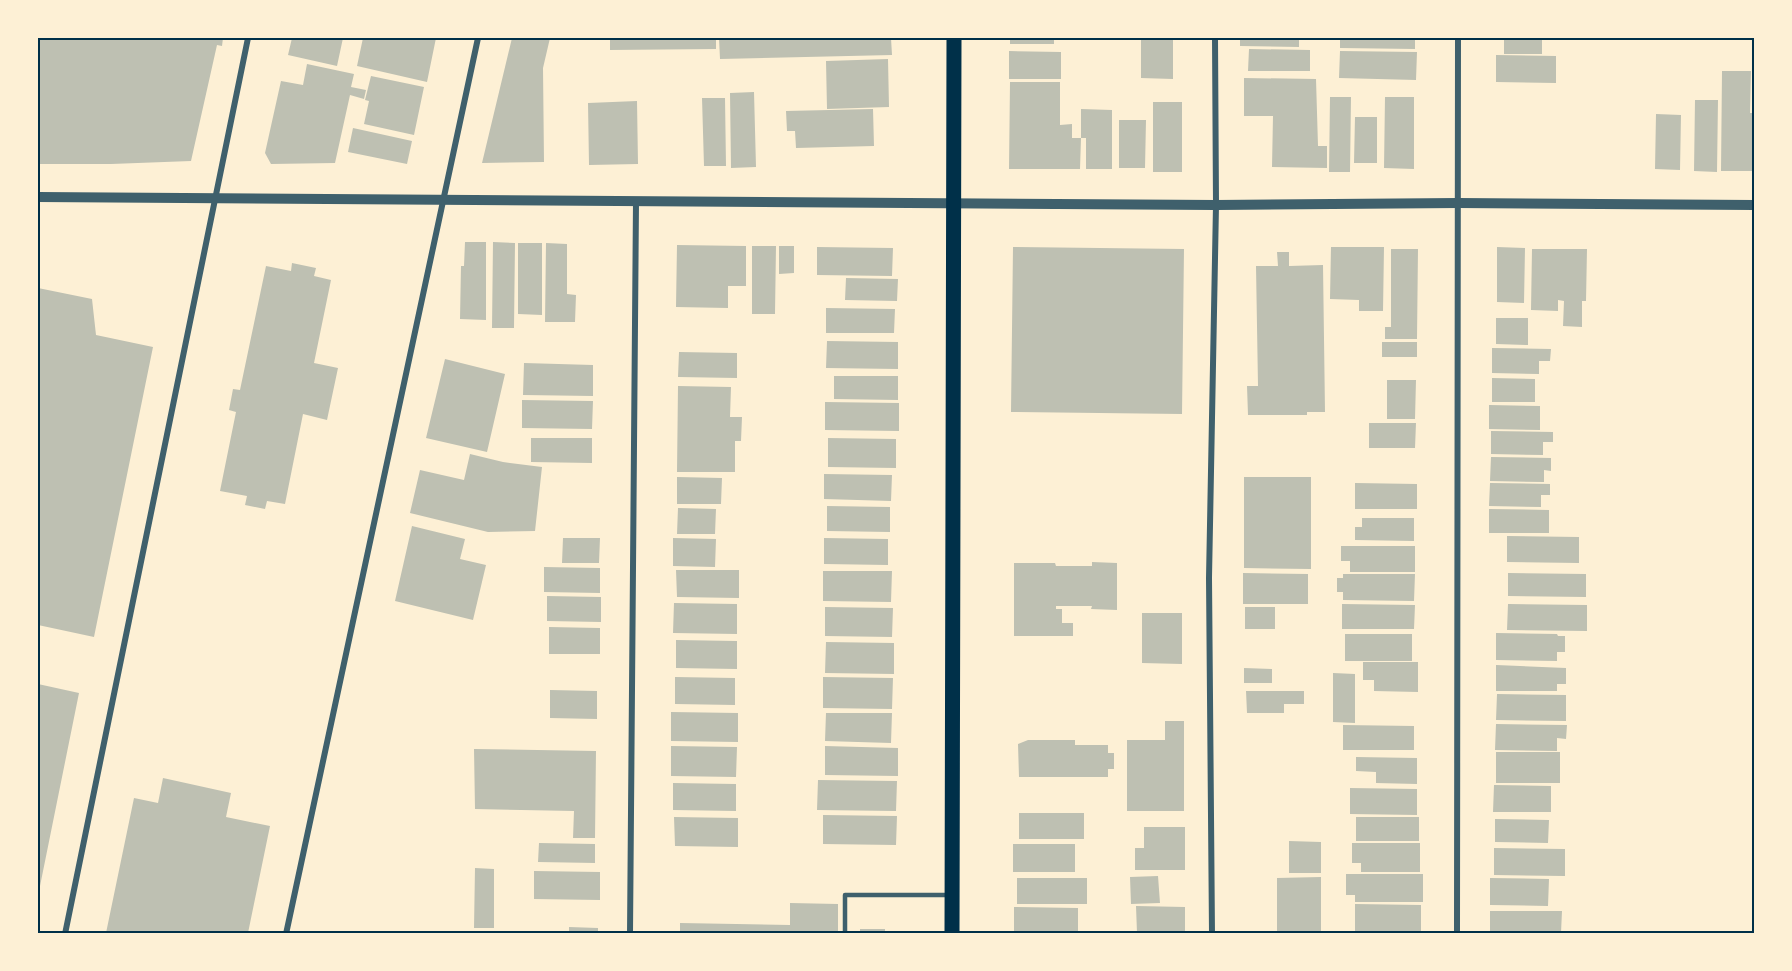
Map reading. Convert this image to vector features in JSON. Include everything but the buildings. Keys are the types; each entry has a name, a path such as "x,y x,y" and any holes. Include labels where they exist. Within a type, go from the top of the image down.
{"main road":[{"path":"952,933 954,38"}],"street":[{"path":"65,933 248,38"},
{"path":"286,933 478,38"},
{"path":"1212,933 1209,578 1216,205 1215,38"},
{"path":"1458,38 1458,933"},
{"path":"38,197 1216,205 1458,202 1755,205"},
{"path":"630,933 636,202"}],"lane":[{"path":"845,933 844,895 952,895"}]}
